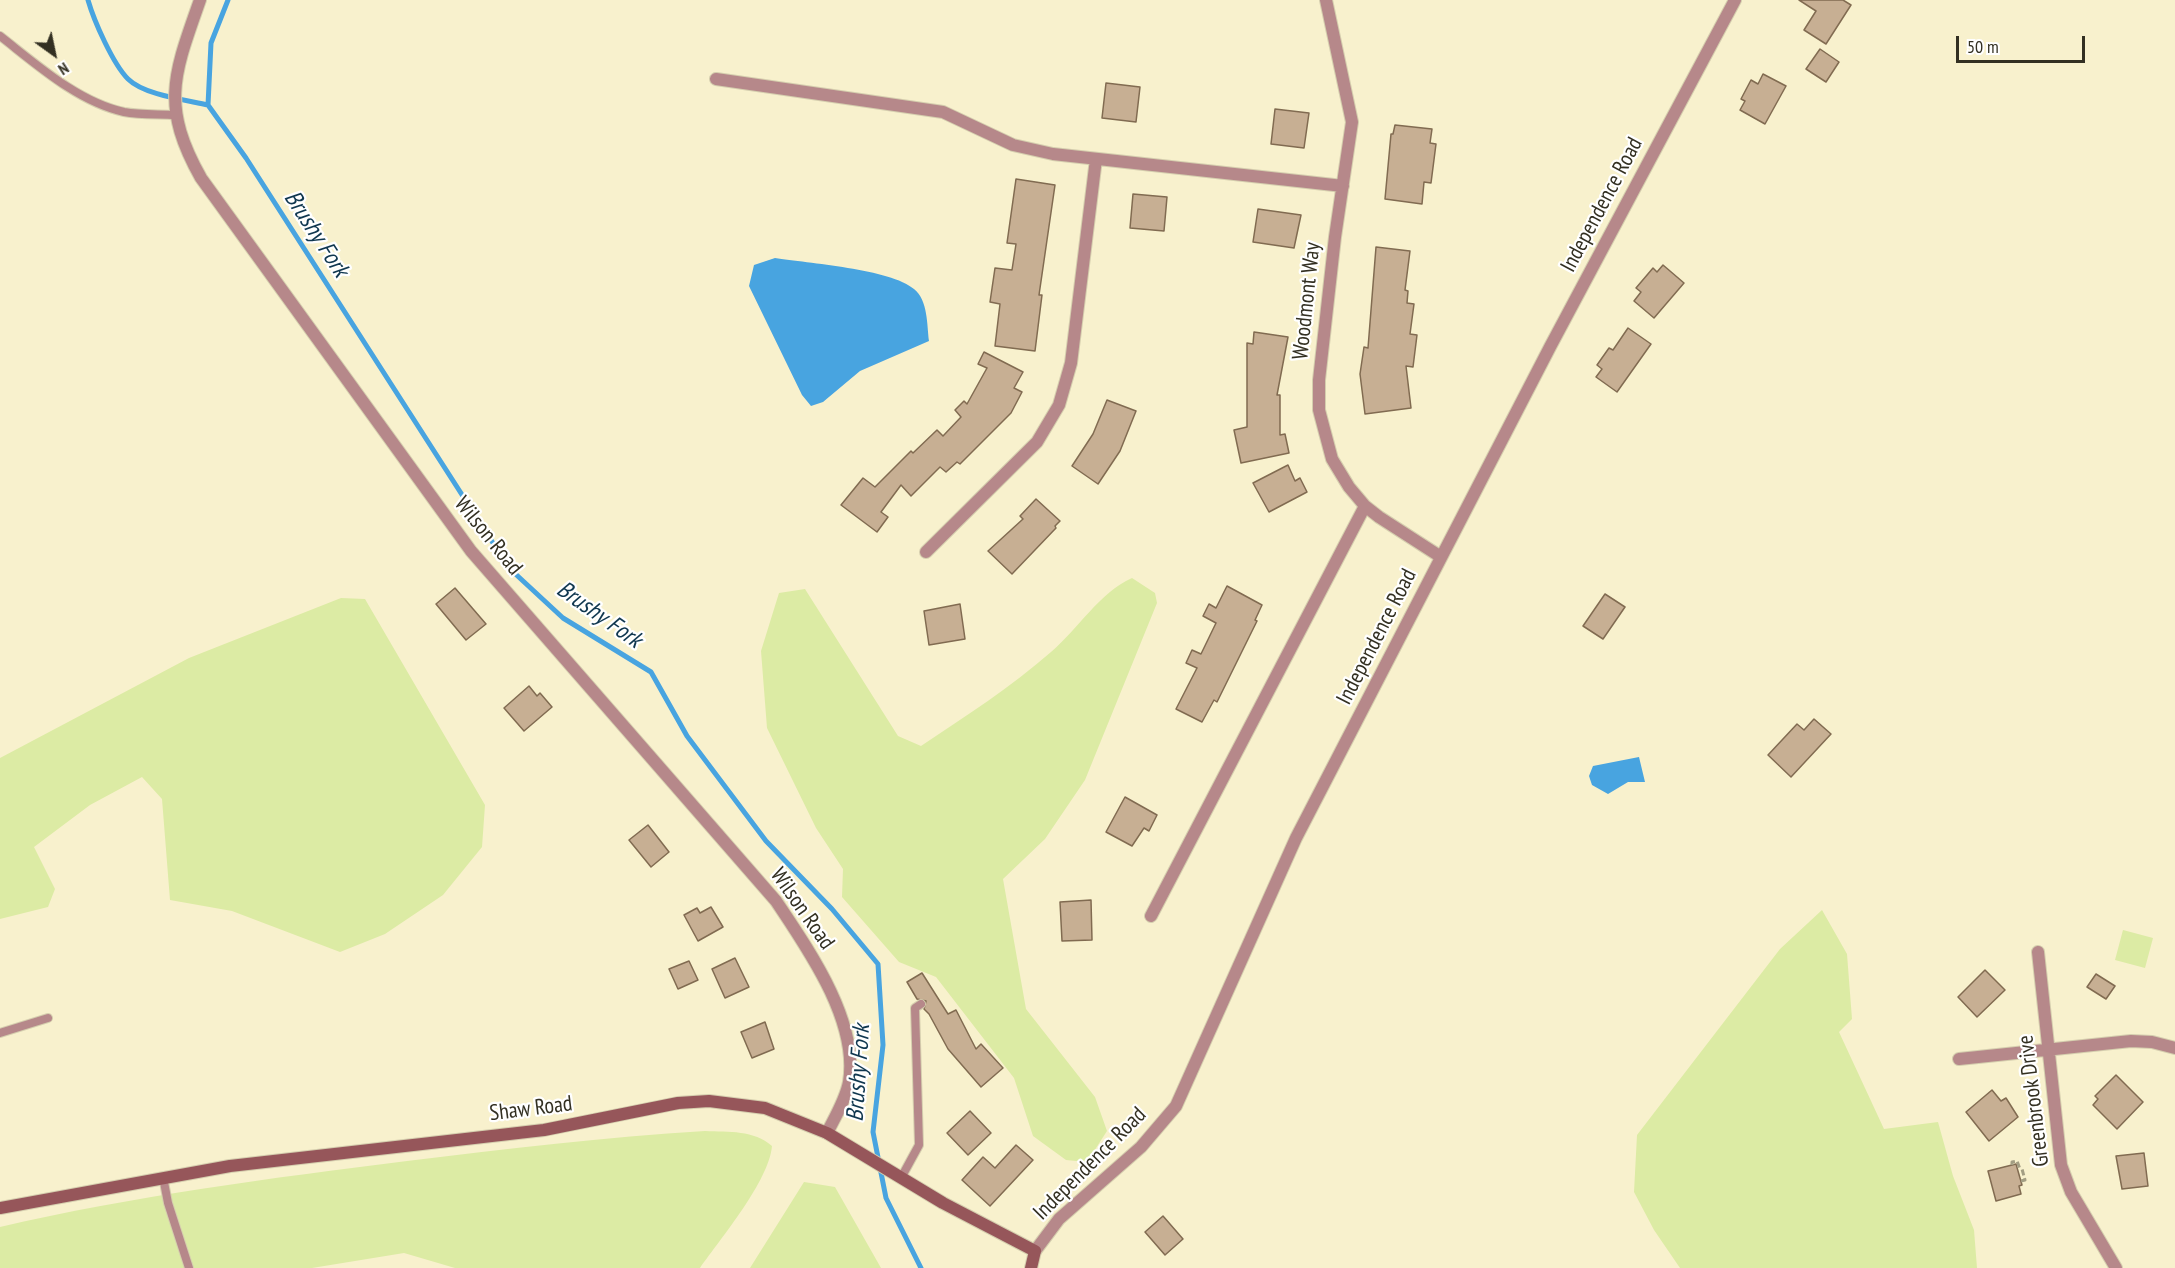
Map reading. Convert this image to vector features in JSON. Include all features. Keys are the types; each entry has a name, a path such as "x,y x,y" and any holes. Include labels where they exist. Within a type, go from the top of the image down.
{"main road":[{"name":"Shaw Road","path":"0,1208 230,1166 435,1140 544,1130 678,1103 709,1101 765,1108 827,1133 943,1203 1035,1251"},
{"name":"Independence Road","path":"1031,1268 1035,1251"}],"street":[{"name":"Wilson Road","path":"200,0 176,77 175,115 186,152 201,178 406,465 471,551 768,892 801,938 836,1005 849,1055 849,1082 827,1133"},
{"name":"Woodmont Way","path":"1326,0 1352,123 1319,380 1319,410 1332,459 1349,487 1365,506 1441,557"},
{"name":"Independence Road","path":"1035,1251 1059,1219 1141,1147 1176,1106 1296,838 1550,347 1736,0"},
{"path":"716,79 943,112 1013,145 1034,151 1343,186"},
{"path":"926,552 1036,442 1059,405 1071,363 1096,159"},
{"path":"1151,916 1365,506"},
{"name":"Greenbrook Drive","path":"2038,952 2060,1159 2066,1180 2116,1268"},
{"path":"1959,1059 2131,1041 2152,1042 2175,1048"}],"lane":[{"path":"0,36 60,80 105,106 125,112 175,115"},
{"path":"902,1178 919,1145 915,1008 921,1004"},
{"path":"0,1033 48,1018"},
{"path":"163,1177 168,1203 189,1268"}],"path":[{"path":"2012,1165 2012,1162 2017,1161 2025,1180 2021,1182"}],"green space":[{"path":"1132,578 1155,593 1157,603 1085,780 1045,839 1003,879 1026,1009 1095,1097 1107,1131 1087,1162 1066,1160 1033,1136 1014,1078 936,977 899,962 842,897 843,869 816,828 767,728 761,651 779,593 805,589 898,736 921,746 1036,665 1061,643 1109,593"},
{"path":"341,598 365,599 485,805 482,847 443,895 385,934 340,952 232,911 170,900 162,799 142,777 90,805 34,847 55,889 48,907 0,919 0,758 189,658"},
{"path":"1822,910 1847,954 1852,1019 1839,1032 1884,1129 1938,1122 1953,1176 1974,1230 1977,1268 1680,1268 1654,1230 1634,1192 1637,1135 1780,949"},
{"path":"2123,930 2153,938 2145,968 2115,960"},
{"path":"705,1131 749,1134 772,1146 769,1160 753,1192 700,1268 455,1268 404,1253 312,1268 0,1268 0,1227 101,1206 254,1181 407,1161 593,1140"},
{"path":"804,1182 835,1187 881,1268 750,1268"}],"water":[{"path":"775,258 868,272 903,282 914,289 922,300 929,341 860,371 823,402 811,406 802,395 749,286 754,265"},
{"path":"1639,757 1645,782 1628,782 1608,794 1592,785 1589,776 1593,766"}],"building":[{"path":"1799,0 1843,0 1851,5 1826,44 1804,30 1816,11"},
{"path":"1820,49 1839,62 1826,82 1806,69"},
{"path":"1763,74 1786,86 1765,124 1740,110 1745,101 1741,99 1751,80 1758,84"},
{"path":"1106,83 1140,87 1136,122 1102,118"},
{"path":"1275,109 1309,113 1304,148 1271,144"},
{"path":"1395,125 1432,129 1430,143 1436,144 1431,183 1424,182 1422,204 1385,199 1391,134 1393,134"},
{"path":"1016,179 1055,185 1039,295 1042,295 1035,351 995,346 1000,304 990,302 995,268 1012,270 1016,244 1007,243"},
{"path":"1133,194 1167,197 1164,231 1130,228"},
{"path":"1258,209 1301,215 1294,248 1253,242"},
{"path":"1376,247 1410,251 1405,290 1408,291 1407,303 1414,304 1410,334 1417,335 1413,367 1406,366 1411,408 1365,414 1360,374 1364,347 1368,348"},
{"path":"1663,265 1684,283 1654,318 1634,301 1641,292 1636,288 1653,268 1657,272"},
{"path":"1628,328 1651,344 1617,392 1596,377 1602,369 1597,365 1609,348 1613,350"},
{"path":"1254,332 1288,337 1277,395 1280,395 1280,435 1285,434 1289,453 1241,463 1234,430 1247,427 1247,343 1253,344"},
{"path":"984,352 1023,372 1014,388 1022,392 1011,413 960,464 957,462 946,472 940,467 911,496 901,485 881,512 888,517 877,532 841,505 863,478 875,487 911,451 913,453 937,430 943,436 961,417 955,410 964,401 967,404 987,368 978,364"},
{"path":"1107,400 1136,411 1120,451 1098,484 1072,466 1093,434"},
{"path":"1288,465 1295,481 1300,478 1307,492 1269,512 1253,483"},
{"path":"1036,499 1060,521 1012,574 988,551 1023,519 1020,516"},
{"path":"1227,586 1262,605 1255,620 1257,621 1217,702 1214,700 1202,722 1176,709 1197,668 1186,663 1192,650 1201,654 1216,623 1203,616 1209,604 1216,608"},
{"path":"455,588 486,624 466,640 436,604"},
{"path":"1605,594 1625,607 1603,639 1583,626"},
{"path":"960,604 965,639 929,645 924,611"},
{"path":"529,686 537,696 540,693 552,707 524,731 504,708"},
{"path":"1814,719 1831,734 1791,777 1768,755 1797,724 1804,730"},
{"path":"1125,797 1157,815 1149,831 1144,828 1132,846 1106,832"},
{"path":"648,825 669,852 651,867 629,840"},
{"path":"1091,900 1092,940 1062,941 1060,902"},
{"path":"711,907 723,927 698,941 684,915 697,908 700,913"},
{"path":"735,958 749,987 725,998 712,969"},
{"path":"689,961 698,980 678,989 669,969"},
{"path":"1985,970 2005,990 1977,1017 1958,997"},
{"path":"922,973 948,1014 956,1010 976,1049 981,1044 1003,1068 981,1087 948,1049 924,1009 926,1001 917,999 907,982"},
{"path":"2096,974 2115,986 2106,999 2087,987"},
{"path":"765,1022 774,1049 752,1058 741,1032"},
{"path":"2116,1075 2143,1102 2117,1129 2093,1105 2098,1099 2095,1096"},
{"path":"1992,1090 2001,1101 2006,1098 2018,1117 1989,1141 1966,1112"},
{"path":"970,1111 991,1133 968,1155 947,1133"},
{"path":"1016,1145 1033,1160 990,1206 962,1180 983,1157 995,1168"},
{"path":"2144,1153 2148,1186 2122,1189 2116,1156"},
{"path":"2016,1164 2022,1185 2019,1186 2021,1194 1996,1201 1988,1171"},
{"path":"1163,1216 1183,1239 1165,1255 1145,1232"}],"waterway":[{"path":"88,0 105,42 128,79 135,85 155,93 208,105"},
{"name":"Brushy Fork","path":"228,0 211,43 208,105 246,158 509,568 563,618 651,672 687,736 766,841 832,909 878,964 883,1045 873,1132 886,1198 921,1268"}]}
